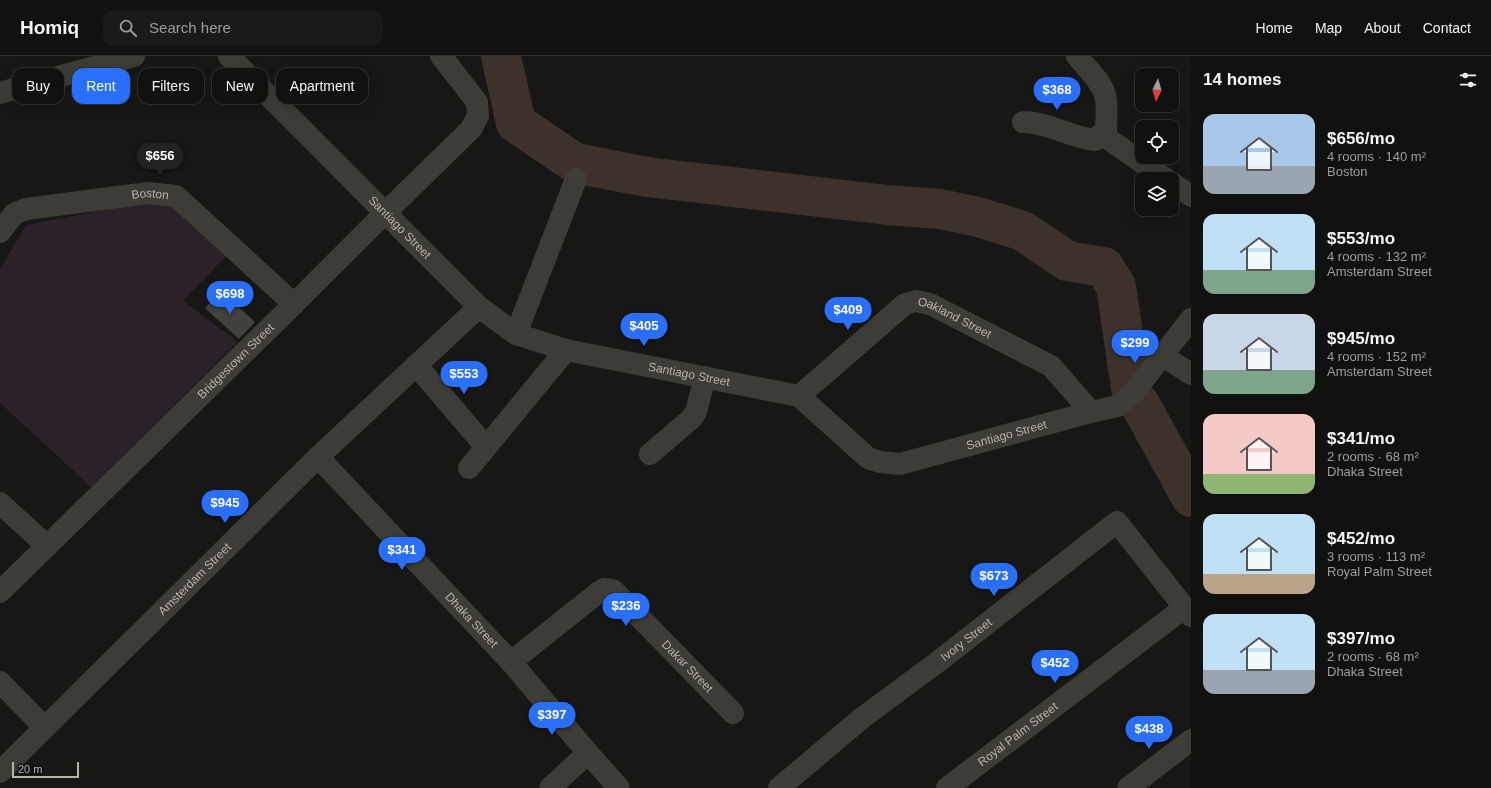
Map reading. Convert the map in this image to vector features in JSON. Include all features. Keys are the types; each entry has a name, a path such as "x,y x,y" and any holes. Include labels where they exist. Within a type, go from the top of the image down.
{"street":[{"path":"0,94 134,56"},
{"name":"Santiago Street","path":"229,56 479,307 516,334 566,350 799,396 868,458 880,462 900,464 1118,406 1134,392 1191,319"},
{"name":"Bridgestown Street","path":"0,592 471,129 478,116 478,102 441,56"},
{"path":"1023,122 1031,122 1047,126 1086,139 1095,140 1106,130 1107,113 1105,94 1100,83 1077,56"},
{"path":"1101,134 1156,172"},
{"path":"516,334 576,179"},
{"path":"1179,188 1191,196"},
{"name":"Boston","path":"0,232 14,214 26,209 148,193 176,196 294,304"},
{"name":"Oakland Street","path":"799,396 905,304 916,302 930,304 1051,366 1091,412"},
{"name":"Amsterdam Street","path":"0,772 318,457 479,307"},
{"path":"468,468 566,350"},
{"path":"1163,356 1191,374"},
{"path":"416,365 486,447"},
{"path":"650,454 692,418 696,412 705,377"},
{"name":"Dhaka Street","path":"318,457 511,662 619,788"},
{"path":"0,503 47,546"},
{"name":"Ivory Street","path":"779,788 862,718 939,661 1117,522 1188,612"},
{"name":"Dakar Street","path":"511,662 599,592 604,590 614,590 733,713"},
{"name":"Royal Palm Street","path":"947,788 1188,612"},
{"path":"0,682 44,728"},
{"path":"1128,788 1191,740"},
{"path":"550,788 588,753"}],"shaded area":[{"path":"162,199 229,253 183,301 238,342 91,487 0,403 0,269 26,225"}],"building":[{"path":"221,291 255,322 239,339 205,308"}],"waterway":[{"path":"501,56 516,123 575,163 647,177 888,205 940,209 978,217 1023,231 1067,261 1104,267 1116,286 1131,388"},
{"path":"1140,404 1191,497"}]}
